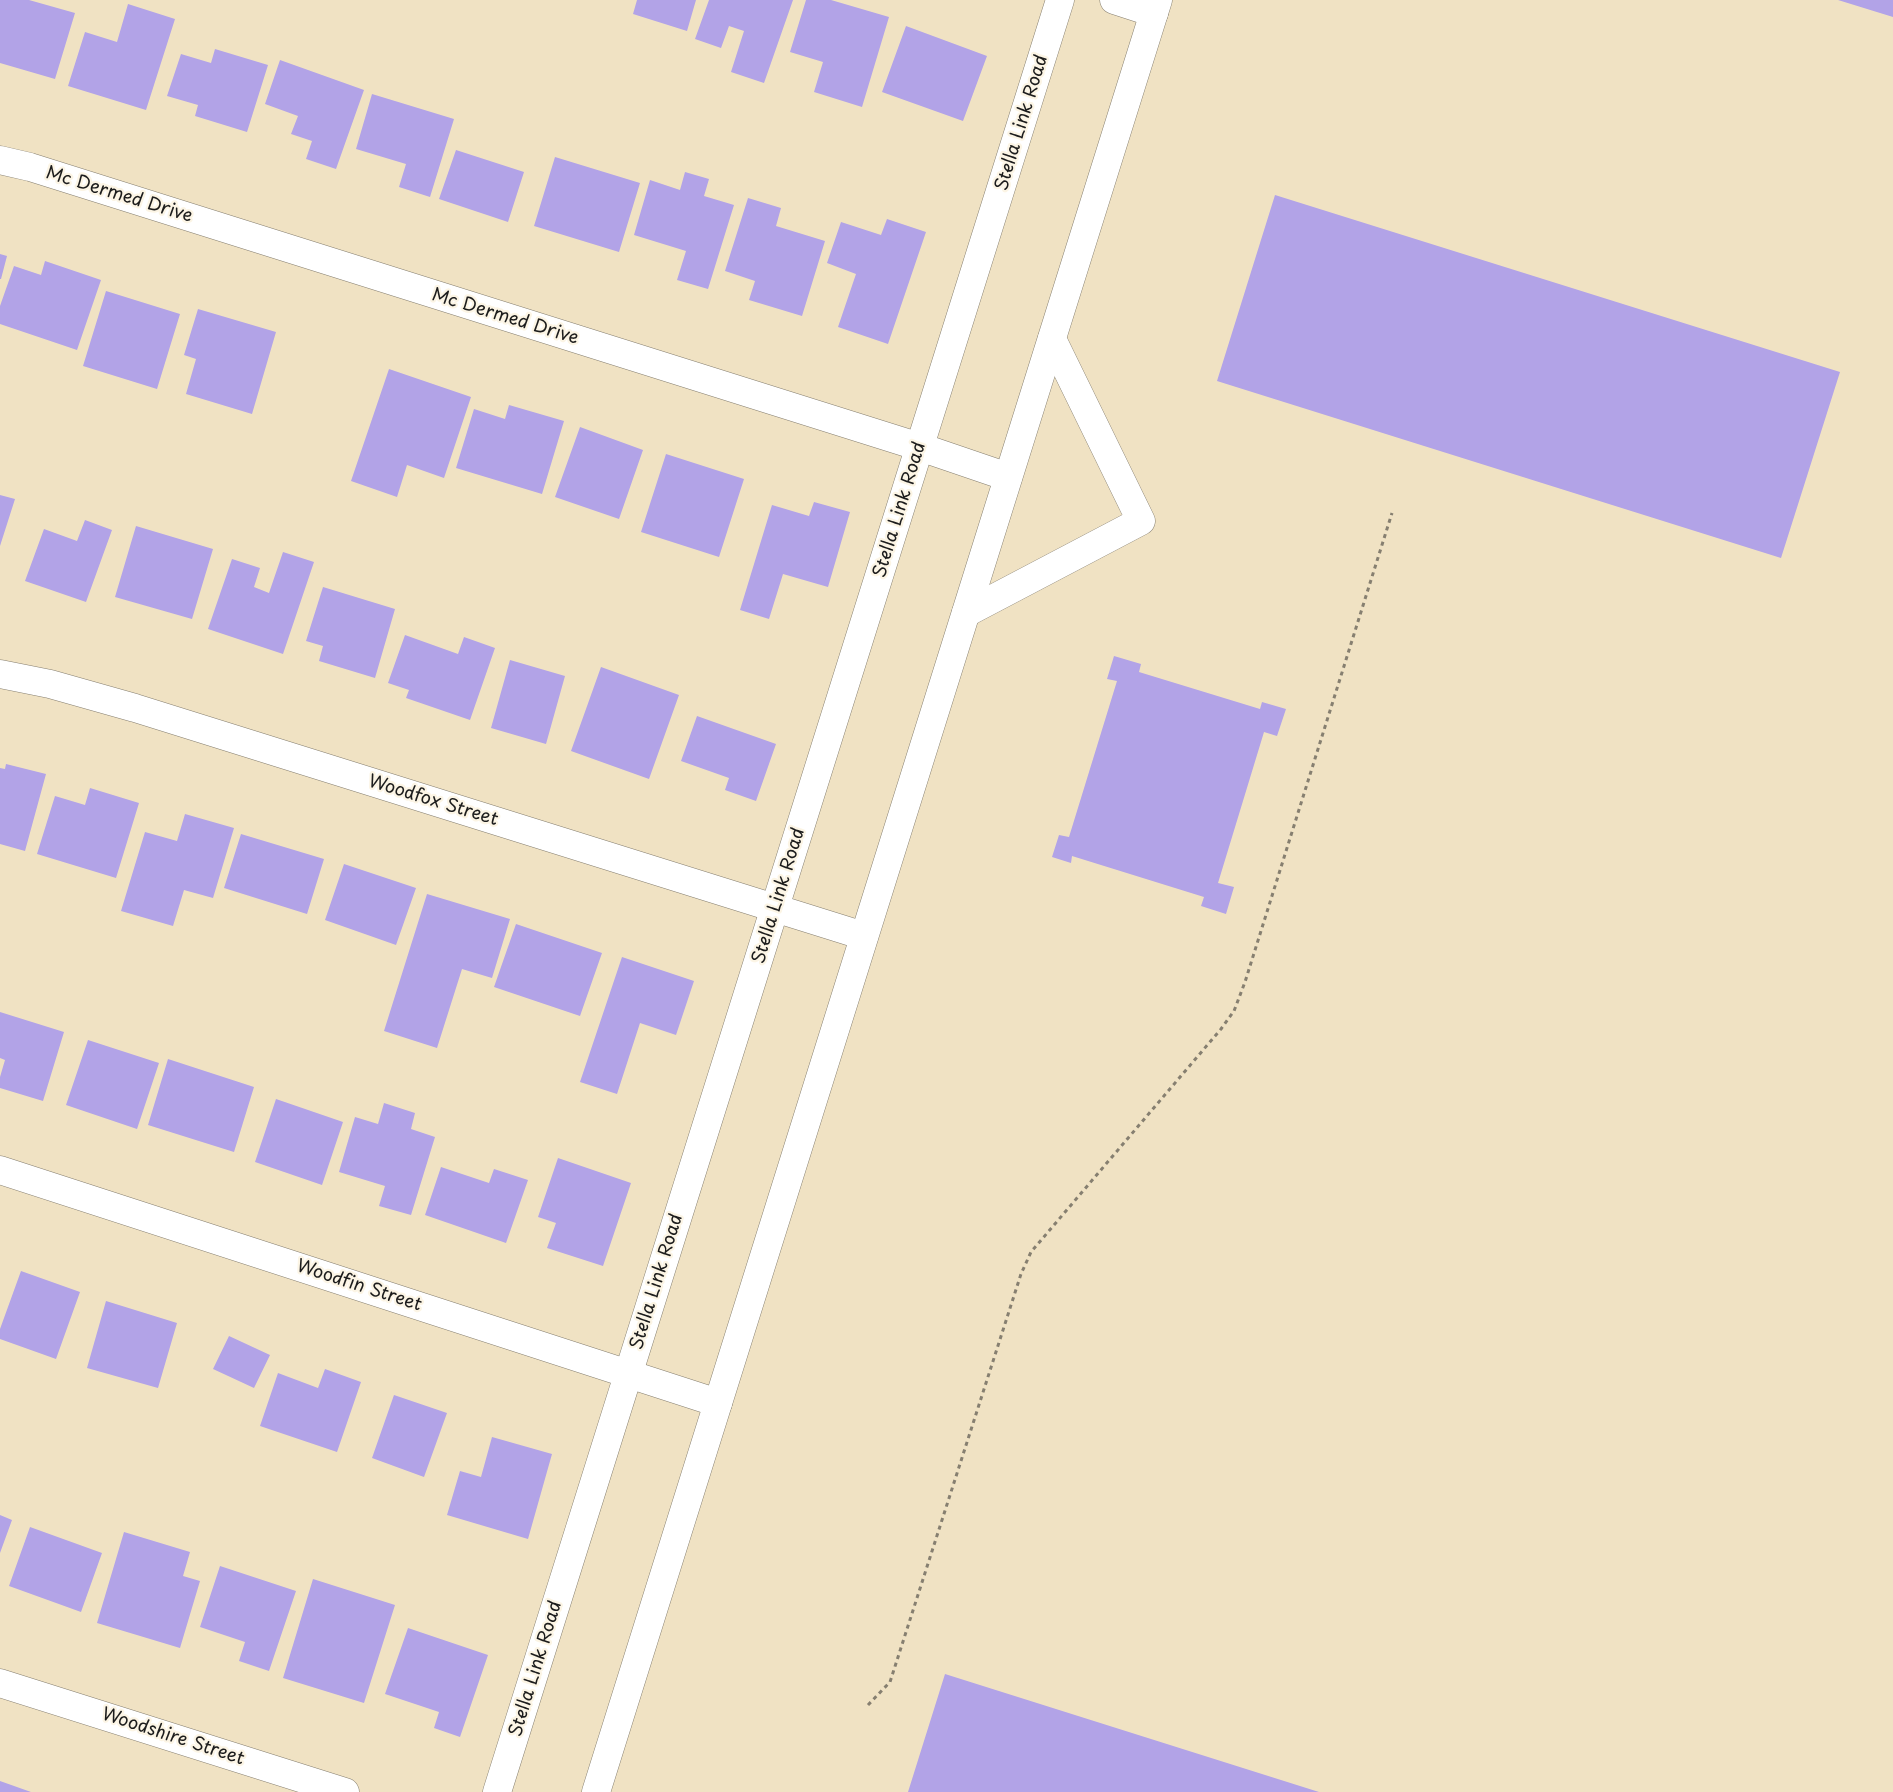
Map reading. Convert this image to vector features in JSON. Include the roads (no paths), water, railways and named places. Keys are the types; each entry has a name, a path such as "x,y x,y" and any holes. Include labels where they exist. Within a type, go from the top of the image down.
{"main road":[{"name":"Stella Link Road","path":"497,1792 1060,0"},
{"path":"596,1792 1156,7 1114,0"},
{"name":"Mc Dermed Drive","path":"0,160 30,167 920,447 1008,477"},
{"path":"966,613 1142,521 1052,340"},
{"name":"Woodfox Street","path":"0,674 50,684 135,708 864,936"},
{"name":"Woodfin Street","path":"0,1170 718,1404"},
{"name":"Woodshire Street","path":"0,1683 345,1792"}]}
